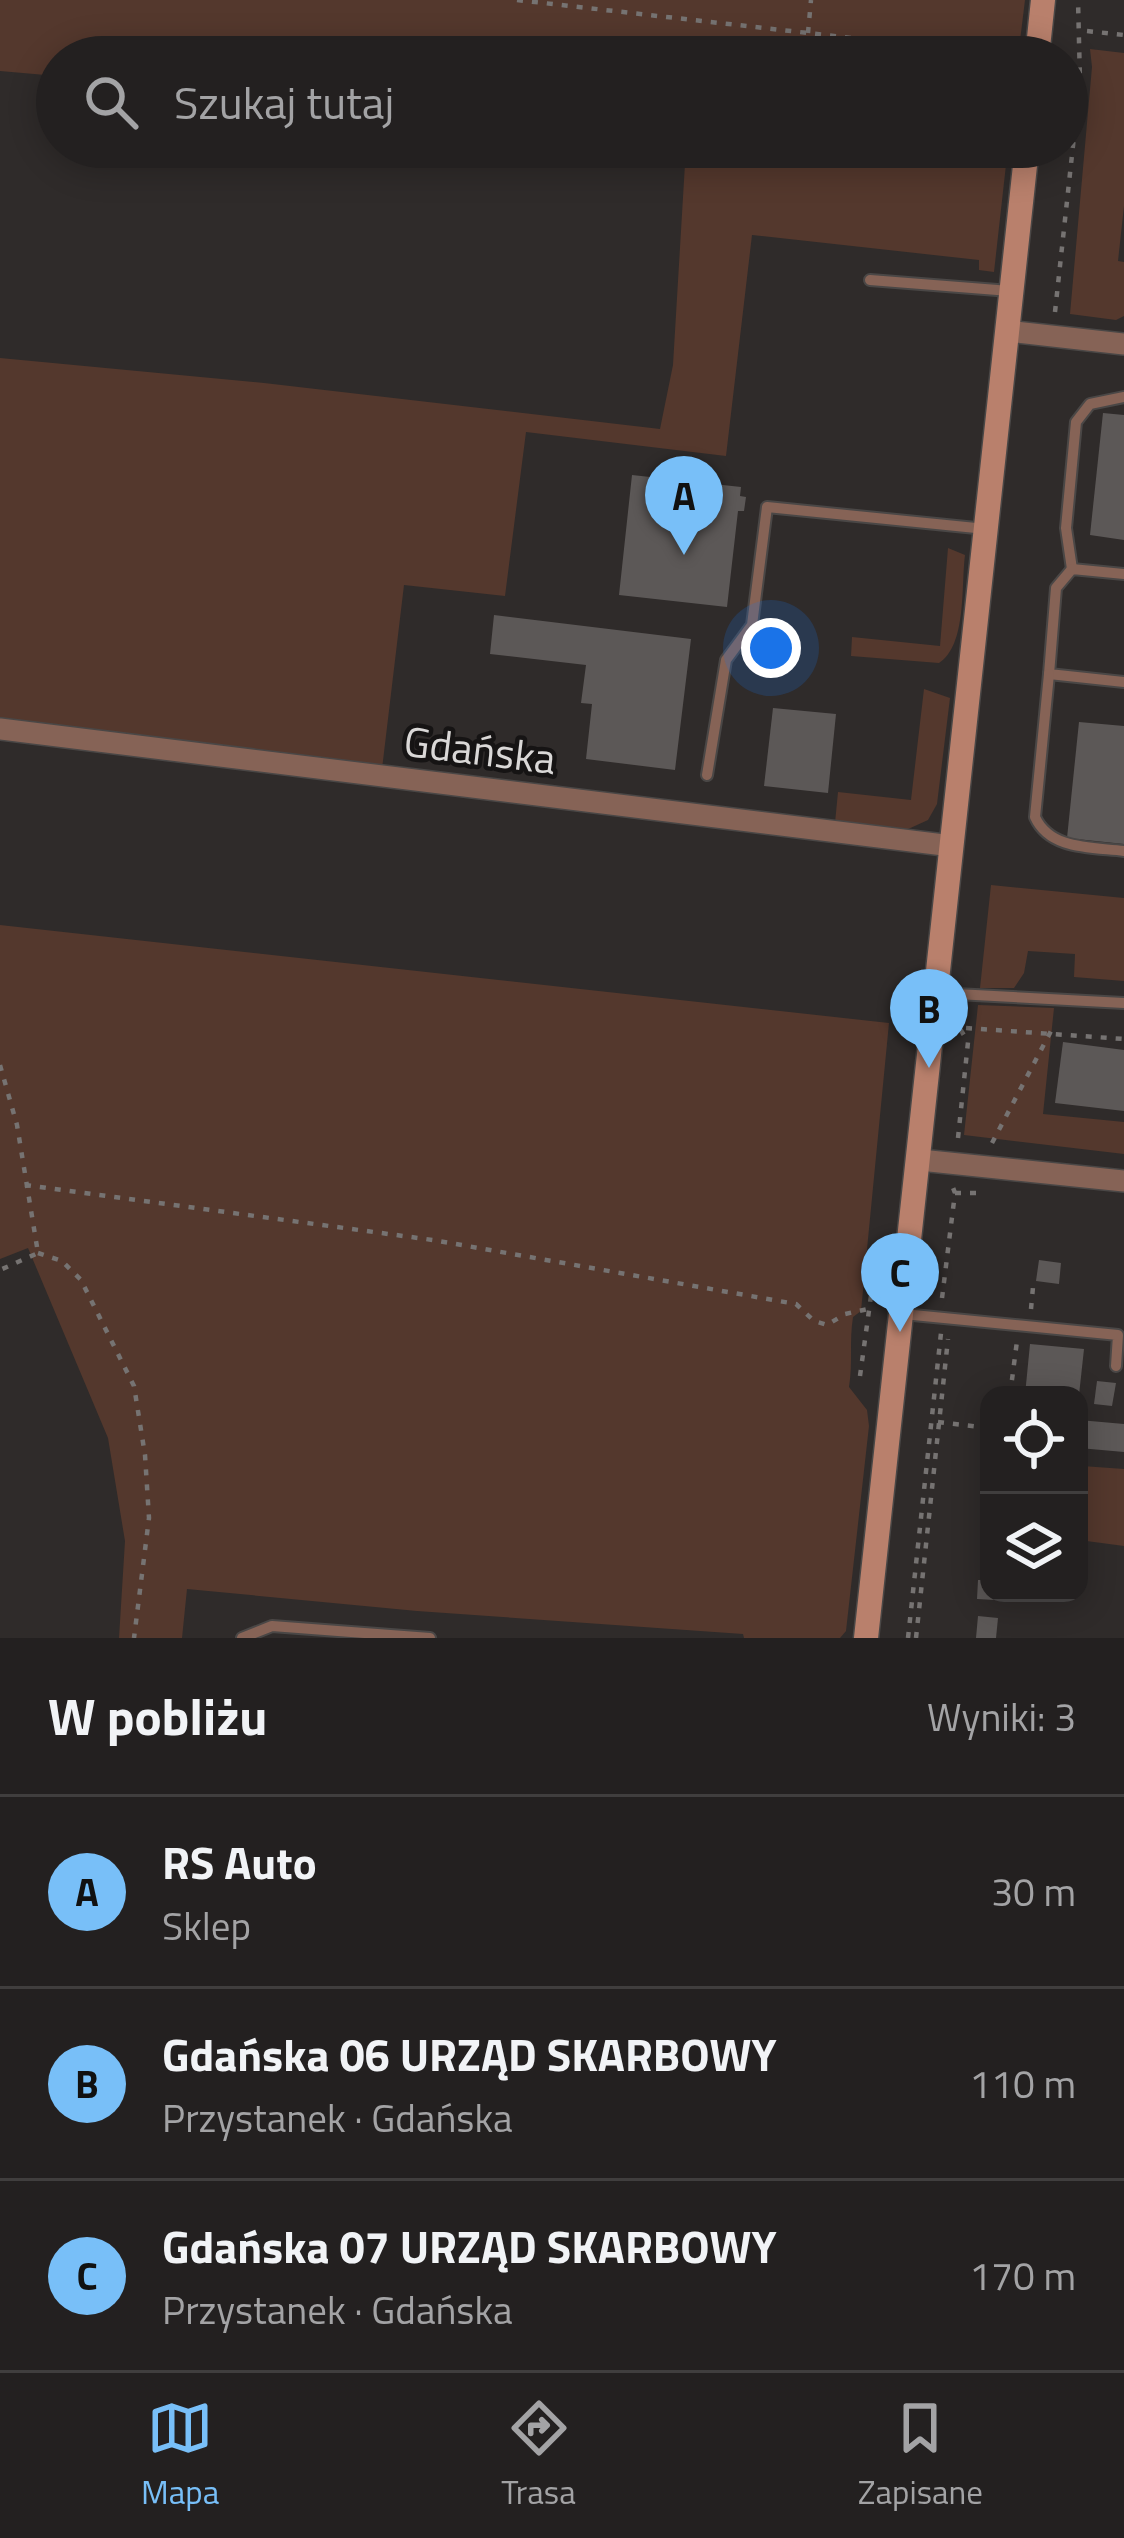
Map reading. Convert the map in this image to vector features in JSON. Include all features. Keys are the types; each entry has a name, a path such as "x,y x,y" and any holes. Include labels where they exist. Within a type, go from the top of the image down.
{"street":[{"path":"1039,36 1043,0"},
{"path":"866,1638 920,1160 947,994 952,846 1025,168"},
{"path":"1007,331 1124,344"},
{"name":"Gdańska","path":"0,729 952,846"},
{"path":"920,1160 1124,1181"}],"lane":[{"path":"870,280 1011,291"},
{"path":"1124,397 1090,404 1076,422 1066,528 1072,569 1056,588 1035,817 1050,838 1124,851"},
{"path":"707,775 726,660 752,625 767,507 986,529"},
{"path":"1072,569 1124,574"},
{"path":"1049,674 1124,682"},
{"path":"947,994 1124,1004"},
{"path":"903,1314 1118,1336 1116,1366"},
{"path":"242,1638 272,1626 430,1638"}],"path":[{"path":"517,0 834,36"},
{"path":"808,33 811,0"},
{"path":"1078,0 1079,36"},
{"path":"1087,31 1124,35"},
{"path":"1052,335 1070,168"},
{"path":"912,1638 938,1422 954,1163 968,1042 955,1022 947,994"},
{"path":"966,1028 1124,1039"},
{"path":"992,1144 1051,1031"},
{"path":"0,1065 17,1125 38,1253"},
{"path":"25,1185 433,1240 616,1271 796,1304 814,1321 827,1324 868,1309"},
{"path":"955,1193 999,1190"},
{"path":"0,1270 38,1253 62,1261 81,1280 134,1386 149,1518 134,1638"},
{"path":"860,1376 874,1274"},
{"path":"912,1638 945,1318"},
{"path":"1011,1386 1019,1326"},
{"path":"938,1422 980,1428"}],"shaded area":[{"path":"0,0 1025,0 1021,36 36,36 36,74 0,71"},
{"path":"1090,49 1124,53 1124,206 1118,261 1124,262 1124,316 1116,320 1070,314 1083,168 1088,168"},
{"path":"685,168 1006,168 994,272 979,270 979,260 752,235 726,456 526,432 505,596 404,585 382,769 0,728 0,358 660,429 673,365"},
{"path":"948,548 965,555 958,629 948,654 939,663 851,656 852,637 940,646"},
{"path":"924,689 950,698 937,804 928,820 906,830 835,823 838,792 911,800"},
{"path":"991,885 1124,898 1124,981 1074,977 1075,954 1028,951 1024,973 1014,988 980,988"},
{"path":"0,925 889,1023 861,1311 853,1317 852,1326 849,1387 867,1410 869,1426 846,1631 840,1638 744,1638 743,1634 187,1589 182,1638 119,1638 125,1541 108,1438 28,1248 0,1259"},
{"path":"978,1005 1054,1008 1043,1114 1124,1122 1124,1154 964,1135"},
{"path":"1088,1466 1124,1469 1124,1546 1088,1541"}],"building":[{"path":"1103,413 1124,415 1124,540 1090,535"},
{"path":"632,475 741,487 740,496 746,497 744,511 738,511 727,607 619,595"},
{"path":"494,615 691,639 675,770 586,759 592,704 581,703 586,665 490,654"},
{"path":"773,708 836,714 828,793 764,786"},
{"path":"1079,722 1124,726 1124,844 1067,838"},
{"path":"1063,1042 1124,1050 1124,1111 1055,1103"},
{"path":"1039,1260 1061,1263 1059,1284 1036,1281"},
{"path":"1030,1344 1084,1349 1080,1386 1026,1386"},
{"path":"1097,1381 1116,1383 1112,1406 1094,1404"},
{"path":"1088,1421 1124,1424 1124,1452 1088,1449"},
{"path":"978,1616 998,1618 996,1638 976,1638"}],"place":[{"name":"RS Auto","path":"684,555"},
{"name":"Gdańska 06 URZĄD SKARBOWY","path":"929,1068"},
{"name":"Gdańska 07 URZĄD SKARBOWY","path":"900,1332"}]}
